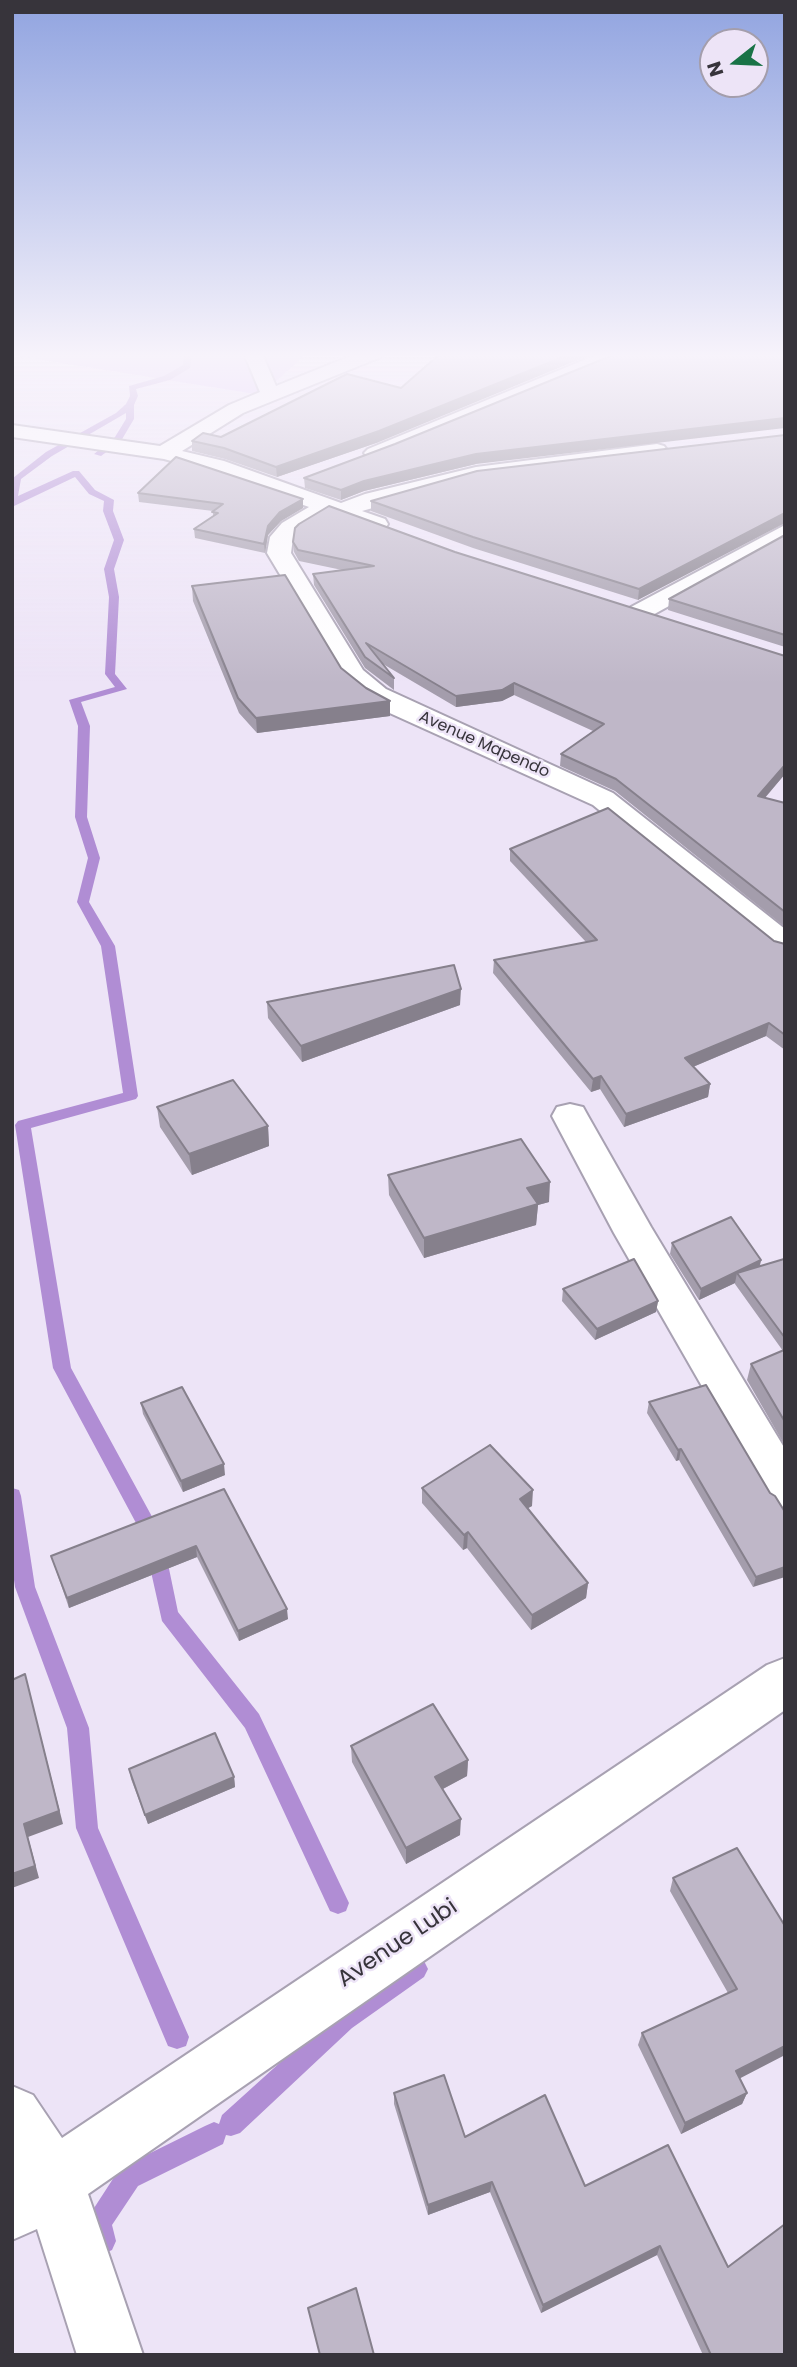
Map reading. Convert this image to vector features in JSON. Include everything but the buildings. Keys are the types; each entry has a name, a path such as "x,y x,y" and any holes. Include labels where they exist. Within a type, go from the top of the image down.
{"street":[{"path":"206,463 402,533"},
{"path":"334,509 475,473 553,463"},
{"path":"276,488 301,479"},
{"name":"Avenue Mapendo","path":"334,509 290,528 282,537 279,553 353,675 393,704 603,799 785,946"},
{"path":"640,612 785,532"},
{"path":"615,604 667,620"},
{"path":"570,1116 634,1233 785,1490"},
{"name":"Avenue Lubi","path":"33,2195 785,1681"},
{"path":"12,2116 33,2195 110,2355"}],"waterway":[{"path":"12,504 17,478 36,463"},
{"path":"14,501 76,473 92,492 109,500 108,511 119,540 109,569 114,597 110,674 122,689 75,700 84,726 81,817 94,858 83,902 108,946 131,1096 23,1125 62,1368 152,1535 169,1615 252,1721 338,1903"},
{"path":"12,1496 25,1587 78,1728 87,1828 177,2037"},
{"path":"231,2124 344,2020 416,1969"},
{"path":"103,2241 98,2222 129,2177 214,2135"}]}
